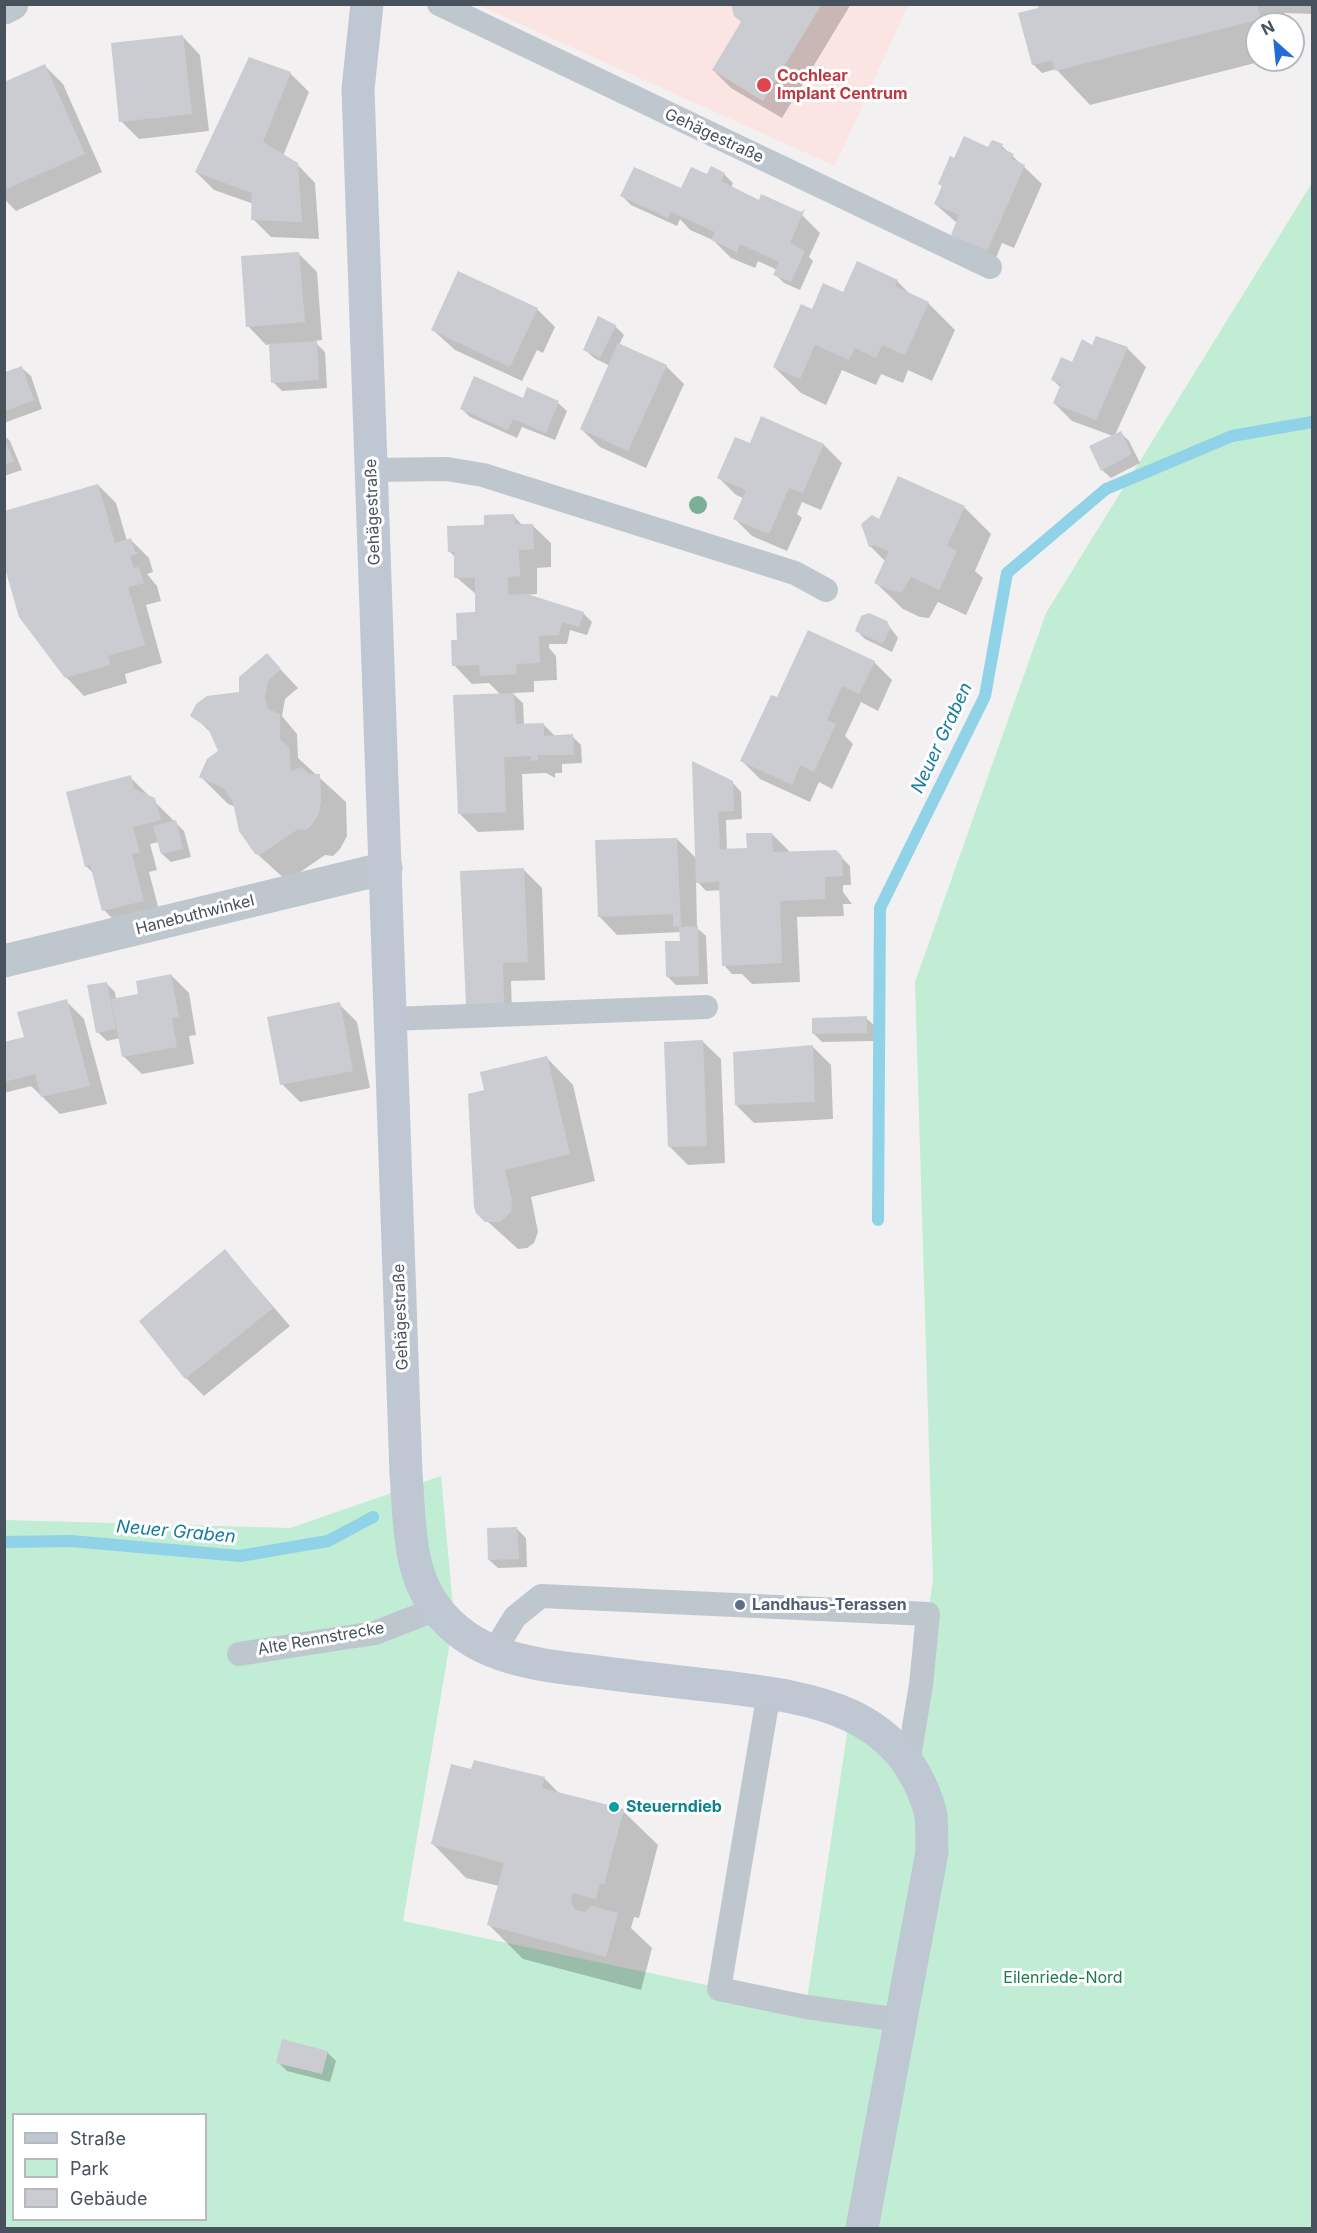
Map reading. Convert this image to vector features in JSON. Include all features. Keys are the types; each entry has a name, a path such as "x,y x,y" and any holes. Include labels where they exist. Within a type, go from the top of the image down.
{"street":[{"path":"4,8 12,4"},
{"name":"Gehägestraße","path":"367,4 358,89 406,1474 415,1571 436,1609"},
{"name":"Hanebuthwinkel","path":"4,961 386,868"},
{"path":"436,1609 465,1639 493,1653 538,1665 769,1692 819,1702 850,1714 883,1735 908,1763 930,1812 932,1852 862,2229"}],"lane":[{"name":"Gehägestraße","path":"439,4 990,267"},
{"path":"371,471 447,469 483,476 795,573 826,590"},
{"path":"391,1019 706,1007"},
{"path":"493,1653 515,1617 541,1596 928,1614 921,1685 908,1763"},
{"name":"Alte Rennstrecke","path":"239,1654 375,1633 436,1609"},
{"path":"769,1692 720,1989 806,2007 900,2020"}],"shaded area":[{"name":"Cochlear Implant Centrum","path":"478,5 908,5 835,166"}],"green space":[{"name":"Eilenriede-Nord","path":"1312,183 1312,2228 5,2228 5,1520 290,1528 441,1476 454,1618 403,1921 806,2006 850,1714 907,1762 933,1580 915,982 1046,613"}],"building":[{"path":"731,4 822,4 763,101 712,70 741,22 734,16"},
{"path":"1038,4 1257,4 1259,12 1245,12 1245,23 1055,71 1052,60 1032,65 1018,13 1038,8"},
{"path":"183,35 192,114 119,122 111,43"},
{"path":"249,57 291,72 263,142 298,163 302,222 251,220 252,193 195,172"},
{"path":"45,64 85,154 4,190 4,82"},
{"path":"964,136 988,147 992,140 1003,144 1001,148 1014,154 1011,158 1025,165 987,251 951,235 959,215 934,204 942,186 938,184 950,156 954,158"},
{"path":"711,166 725,173 721,181 759,200 761,194 801,212 805,209 790,243 805,251 791,282 773,275 779,262 740,244 736,254 735,251 711,240 715,232 671,212 668,218 620,196 634,167 681,188 691,167 707,174"},
{"path":"299,252 305,322 246,327 241,256"},
{"path":"857,261 898,280 895,286 929,302 905,355 882,345 876,358 855,348 849,360 815,345 800,379 773,367 801,304 812,309 823,283 843,292"},
{"path":"458,271 538,308 510,367 431,330"},
{"path":"598,316 616,325 600,358 583,350"},
{"path":"1096,336 1128,347 1096,420 1053,403 1061,384 1051,380 1061,357 1072,362 1082,339 1092,345"},
{"path":"317,341 319,380 271,383 269,344"},
{"path":"618,343 667,365 628,451 580,429"},
{"path":"22,366 34,400 5,411 5,372"},
{"path":"474,376 523,398 527,387 559,401 546,433 513,419 508,430 460,409"},
{"path":"761,416 824,444 803,493 789,488 769,534 733,519 746,490 717,478 735,437 750,443"},
{"path":"1121,431 1132,454 1101,471 1089,446"},
{"path":"4,438 14,461 4,465"},
{"path":"898,476 965,506 947,546 957,551 939,590 911,577 902,592 892,591 874,583 889,551 874,545 869,547 861,524 872,515 879,519"},
{"path":"98,484 115,543 131,538 135,552 139,553 130,556 134,568 139,567 144,583 128,587 145,645 108,656 110,665 65,678 19,617 4,565 4,511"},
{"path":"514,514 515,524 533,524 534,549 519,550 520,576 508,577 508,595 527,594 584,612 579,627 562,622 559,635 539,636 540,663 516,664 517,674 480,676 479,665 452,666 451,640 457,640 456,613 475,612 475,578 454,578 454,552 448,552 447,526 484,525 484,515"},
{"path":"869,613 887,621 890,628 883,644 855,631 861,616"},
{"path":"808,630 875,661 859,694 842,686 827,720 836,724 814,772 800,765 792,785 740,761 771,695 777,697"},
{"path":"267,653 281,669 268,681 265,697 268,709 280,714 280,739 289,747 291,771 302,767 309,774 320,774 321,801 319,814 311,826 306,830 298,829 260,855 255,854 239,831 233,802 223,788 199,777 207,759 218,751 208,728 190,716 196,704 207,696 239,692 239,677"},
{"path":"514,693 516,724 544,723 544,736 573,734 574,755 537,755 538,760 531,761 531,756 504,757 506,812 458,814 453,695"},
{"path":"692,761 733,781 734,811 718,812 720,849 747,848 746,833 772,833 773,852 836,850 842,856 843,876 825,877 825,899 780,901 782,963 722,966 719,882 696,883"},
{"path":"131,775 134,789 155,798 161,820 133,827 140,853 132,854 144,901 102,911 90,865 85,867 66,792"},
{"path":"176,820 183,849 161,854 153,826"},
{"path":"677,838 681,926 673,927 673,914 598,917 595,840"},
{"path":"524,868 528,962 503,963 504,1004 466,1005 460,871"},
{"path":"698,926 699,976 666,977 665,941 680,941 679,927"},
{"path":"171,974 179,1017 172,1018 177,1047 122,1057 111,999 138,994 136,981"},
{"path":"107,982 116,1029 96,1033 87,985"},
{"path":"67,999 90,1086 41,1097 35,1074 4,1082 4,1042 24,1037 17,1012"},
{"path":"340,1002 353,1071 280,1085 267,1017"},
{"path":"867,1016 867,1033 812,1034 812,1018"},
{"path":"703,1040 707,1146 668,1147 664,1042"},
{"path":"813,1045 815,1102 735,1105 733,1052"},
{"path":"547,1056 570,1154 505,1170 512,1201 511,1212 500,1222 485,1222 476,1213 474,1207 468,1094 484,1090 480,1072"},
{"path":"225,1249 273,1308 185,1379 139,1321"},
{"path":"517,1527 519,1559 488,1560 487,1528"},
{"name":"Steuerndieb","path":"474,1760 545,1777 542,1788 624,1809 604,1885 600,1883 596,1899 573,1893 571,1901 575,1910 584,1912 592,1906 618,1913 606,1957 487,1925 504,1863 431,1844 451,1764 471,1769"},
{"path":"282,2039 328,2051 322,2074 276,2063"}],"waterway":[{"name":"Neuer Graben","path":"878,1220 880,908 985,696 1007,573 1106,489 1232,436 1312,422"},
{"name":"Neuer Graben","path":"4,1542 71,1541 240,1556 328,1541 373,1517"}],"place":[{"name":"Cochlear Implant Centrum","path":"764,85"},
{"name":"Landhaus-Terassen","path":"740,1605"},
{"name":"Steuerndieb","path":"614,1807"}]}
